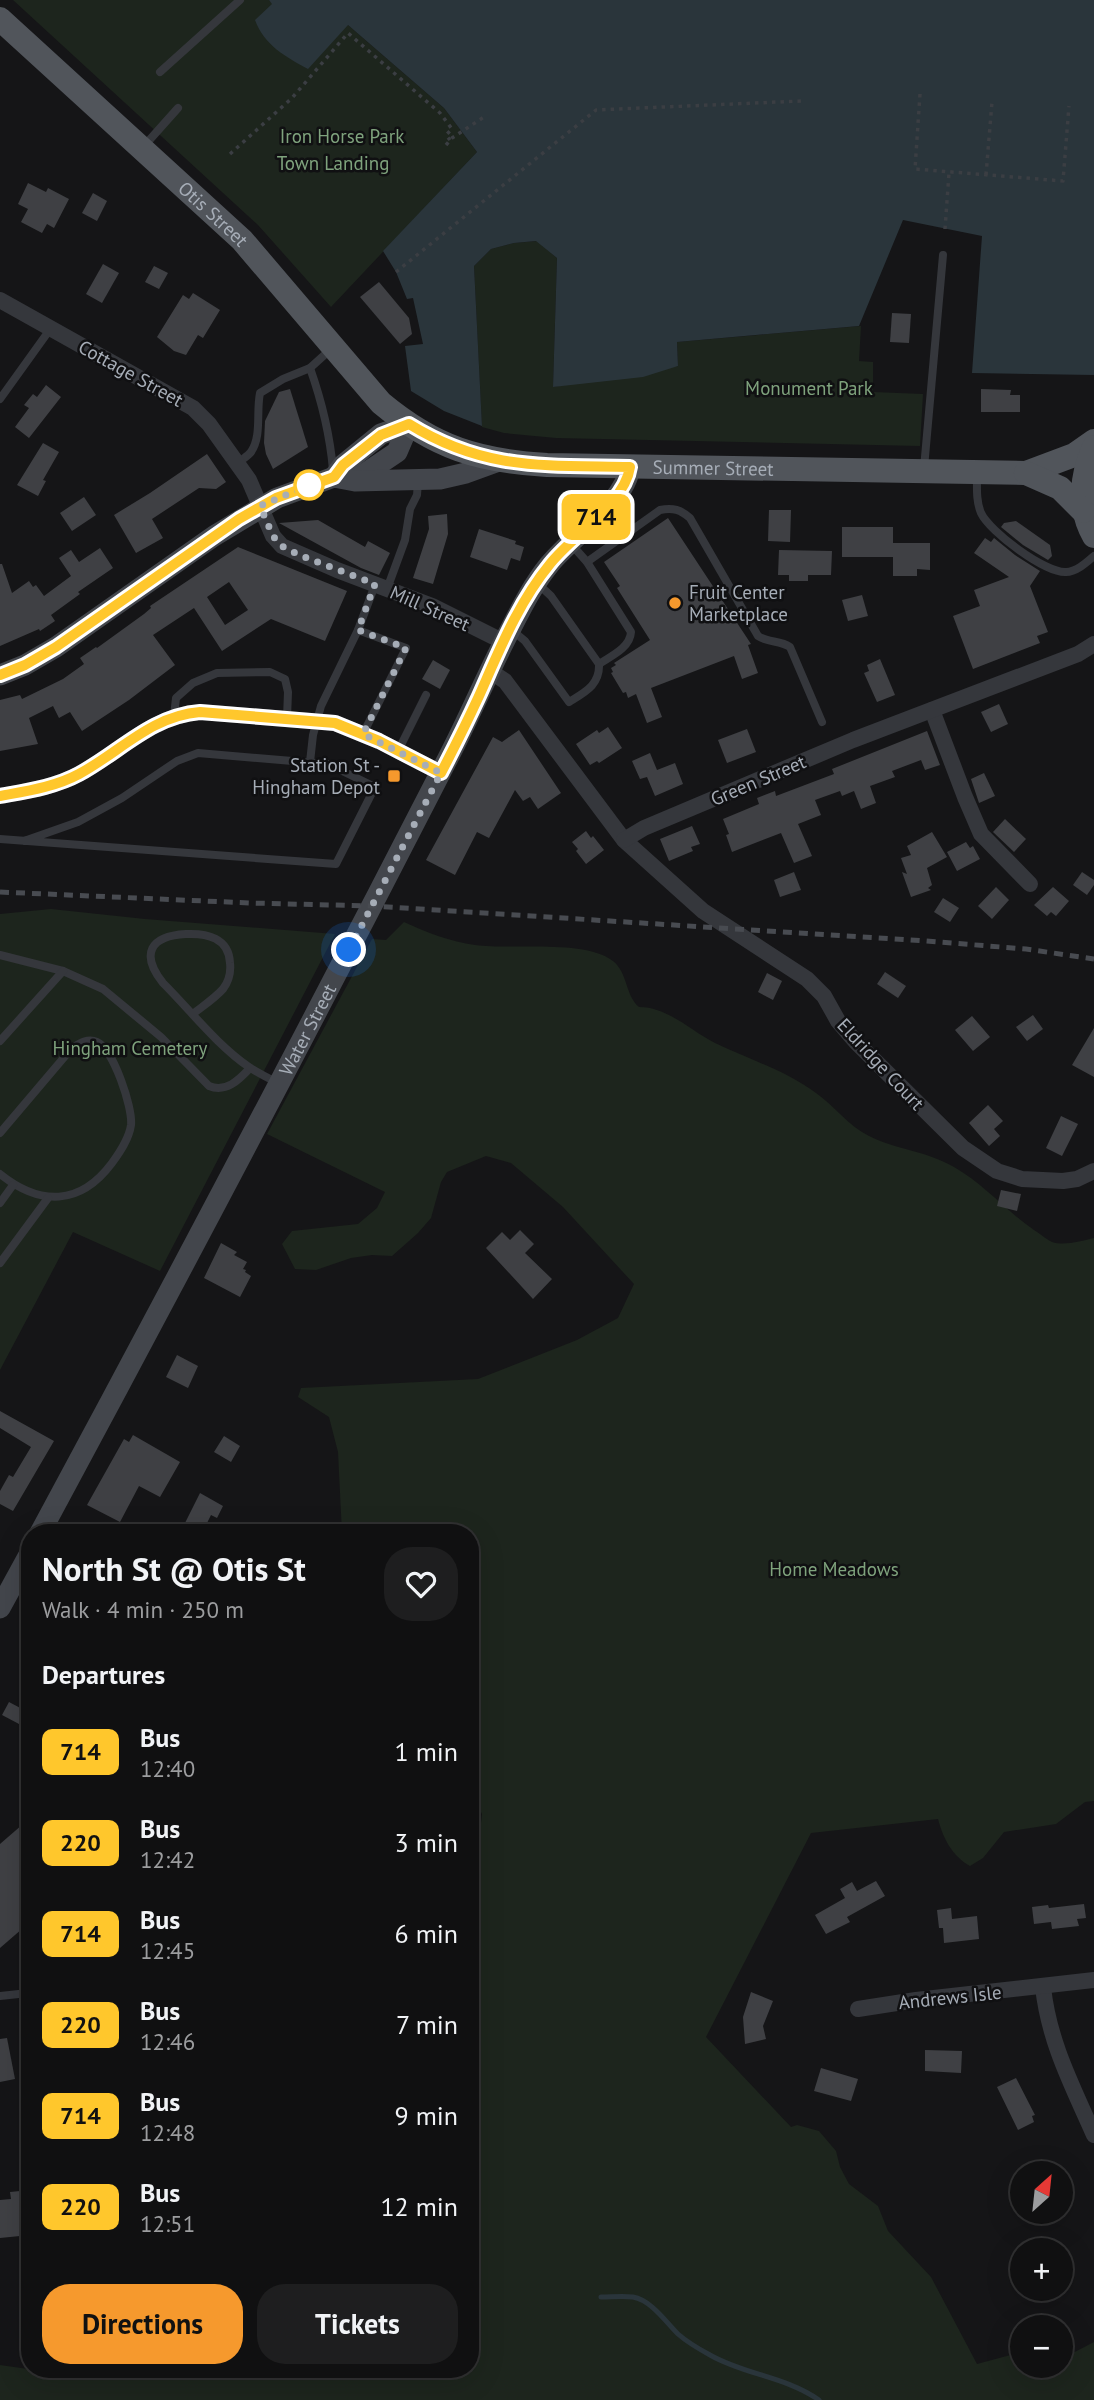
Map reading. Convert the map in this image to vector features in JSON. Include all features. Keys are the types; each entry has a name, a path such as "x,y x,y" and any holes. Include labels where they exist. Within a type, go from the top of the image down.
{"main road":[{"name":"Otis Street","path":"0,19 143,147 249,247 372,394 409,424"},
{"name":"Summer Street","path":"409,424 459,450 499,461 547,465 1026,473 1074,455 1094,441"},
{"path":"334,477 343,465 381,435 409,424"},
{"path":"355,481 397,452 409,424"},
{"path":"1094,447 1085,478 1083,511 1094,536"},
{"path":"0,675 25,665 56,647 260,506 334,477 355,481 440,479 499,461"},
{"name":"Water Street","path":"45,1524 441,773 507,636 536,583 569,542 616,498 626,482 630,467"},
{"name":"Summer Street","path":"1026,473 1060,488 1083,511"},
{"path":"0,1608 21,1570"}],"street":[{"name":"Cottage Street","path":"0,300 193,408 209,424 248,480 260,506"},
{"name":"Mill Street","path":"260,506 273,536 282,546 299,555 507,636"},
{"name":"Green Street","path":"624,840 644,828 1078,654 1094,644"},
{"path":"490,671 505,681 624,840"},
{"path":"933,710 981,834 1030,884"},
{"path":"0,796 72,778 96,765 152,725 174,716 200,712 316,720 345,725 441,773"},
{"name":"Eldridge Court","path":"624,840 704,911 807,979 824,996 838,1021 856,1042 972,1156 997,1171 1036,1181 1077,1179 1094,1171"},
{"name":"Andrews Isle","path":"858,2009 1094,1980"},
{"path":"1043,1987 1054,2044 1094,2135"}],"lane":[{"path":"160,72 240,0"},
{"path":"143,147 178,108"},
{"path":"924,471 943,256"},
{"path":"0,398 51,328"},
{"path":"237,464 251,452 257,433 260,393 283,379 310,368 333,347"},
{"path":"310,368 331,442 334,477"},
{"path":"977,472 978,503 988,524 996,533 1044,566 1061,573 1071,572 1094,556"},
{"path":"310,762 316,720 358,630 405,540 410,509 418,491 418,479"},
{"path":"587,562 660,510 669,508 684,513 690,518 758,636 790,647 822,722"},
{"path":"569,542 587,562 631,632 632,637 626,645 599,664"},
{"path":"507,636 525,641 569,702 595,684 600,671 599,664 551,596 536,583"},
{"path":"358,630 406,648 363,734"},
{"path":"174,716 176,698 193,683 217,673 270,672 285,679 288,692 286,718"},
{"path":"398,751 426,695"},
{"path":"0,839 24,841 336,864 375,787 328,765 206,753 191,754 122,798 78,822 24,841"},
{"path":"193,1014 227,983 230,954 220,941 207,934 163,937 153,947 152,961 153,968 163,984 193,1014 250,1068 278,1083"},
{"path":"0,955 63,971 91,982 123,1004 161,1037 209,1086 219,1089 230,1086 250,1068"},
{"path":"0,1041 63,971"},
{"path":"0,1133 72,1048 91,1041 104,1046 122,1084 131,1119 128,1137 104,1174 91,1186 68,1195 48,1198 13,1185 0,1174"},
{"path":"0,1203 13,1185"},
{"path":"0,1263 48,1198"},
{"path":"0,1996 21,1994"}],"path":[{"path":"230,154 292,98 348,33 440,113 452,129 446,135 450,140"},
{"path":"920,94 915,169 949,173 1063,181 1069,106"},
{"path":"396,272 596,110 801,101"},
{"path":"986,175 992,102"},
{"path":"446,145 487,115"},
{"path":"945,229 949,173"}],"green space":[{"name":"Town Landing","path":"13,0 269,0 348,25 444,108 477,152 331,307 258,225"},
{"name":"Monument Park","path":"537,241 557,258 553,387 678,366 677,342 861,326 859,361 873,362 873,392 923,394 920,446 556,438 504,433 482,427 474,266 491,249"},
{"name":"Hingham Cemetery","path":"51,909 335,934 160,1271 73,1232 0,1370 0,914"},
{"name":"Home Meadows","path":"404,922 466,944 567,948 601,954 618,966 634,1002 639,1007 669,1015 715,1043 791,1077 823,1098 869,1136 933,1157 954,1167 1052,1242 1079,1242 1094,1238 1094,1801 1085,1802 1056,1824 1004,1832 983,1858 970,1866 949,1846 938,1819 811,1833 706,2037 791,2127 797,2125 819,2131 836,2151 840,2167 849,2184 878,2206 888,2231 931,2277 977,2364 1010,2355 1010,2378 1073,2378 1073,2353 1094,2342 1094,2400 0,2400 0,2365 21,2368 21,2378 479,2378 479,1841 482,1814 479,1808 479,1524 342,1524 338,1452 329,1417 298,1397 301,1388 478,1379 577,1340 618,1318 634,1284 563,1207 511,1163 486,1156 447,1172 441,1182 431,1218 392,1256 351,1258 316,1270 295,1269 282,1244 292,1231 358,1224 377,1208 385,1192 267,1134 372,939 386,940"}],"shaded area":[{"path":"269,0 1094,0 1094,375 972,373 982,236 903,220 859,326 677,342 678,366 643,377 553,387 557,258 536,241 491,249 474,266 482,426 444,411 411,391 405,346 423,344 413,298 407,299 396,272 383,251 477,152 444,108 348,25 308,69 284,55 264,37 255,20 272,4"}],"building":[{"path":"28,183 46,192 48,188 69,199 54,228 47,224 42,233 21,222 28,209 18,204"},
{"path":"93,193 107,201 97,221 82,213"},
{"path":"103,264 119,273 102,303 86,294"},
{"path":"154,266 168,273 159,289 145,282"},
{"path":"379,282 409,318 412,334 400,344 360,297"},
{"path":"193,293 220,310 203,338 198,335 186,355 174,351 157,337 183,295 189,299"},
{"path":"892,313 911,314 909,343 890,342"},
{"path":"46,385 61,397 29,438 15,427 29,408 24,405 33,394 37,397"},
{"path":"290,389 308,447 273,469 264,443 265,421 279,392"},
{"path":"981,389 1011,390 1010,395 1020,395 1020,412 981,412"},
{"path":"43,443 59,452 43,480 46,481 38,496 17,485"},
{"path":"207,454 226,482 216,489 199,488 152,519 163,538 136,553 114,515"},
{"path":"84,497 96,515 72,531 60,513"},
{"path":"769,510 791,510 790,542 768,541"},
{"path":"447,514 448,534 433,584 413,578 429,529 428,516"},
{"name":"Fruit Center Marketplace","path":"668,518 751,644 748,645 758,673 742,679 734,656 651,688 662,717 647,723 636,694 628,698 626,692 623,693 611,673 611,668 616,665 614,663 650,640 604,562"},
{"path":"318,520 365,547 368,541 390,553 379,575 279,523"},
{"path":"1016,521 1050,545 1052,556 1048,560 1001,527 1004,523"},
{"path":"842,527 893,527 893,543 930,543 930,570 917,569 917,576 893,576 893,557 842,557"},
{"path":"479,529 516,541 515,544 524,547 520,561 511,558 507,570 470,557"},
{"path":"985,538 991,542 994,538 1040,571 1030,586 1048,632 1037,636 1040,643 973,669 953,616 980,606 974,590 1009,577 974,553"},
{"path":"238,547 347,591 325,641 271,619 222,651 194,608 153,635 175,665 129,700 82,731 70,712 59,718 53,706 29,718 38,744 0,751 0,700 20,695 22,699 63,679 84,664 80,658 144,614 150,606","holes":["229,582 248,610 225,625 207,597"]},
{"path":"100,548 113,568 51,615 55,621 40,631 39,629 0,646 0,564 12,593 29,581 33,587 36,585 44,596 71,576 59,558 71,550 79,562"},
{"path":"779,550 832,551 831,575 808,575 808,581 789,581 789,575 778,575"},
{"path":"862,595 868,616 848,621 842,600"},
{"path":"880,659 895,695 877,702 864,673 869,671 867,665"},
{"path":"433,660 450,670 440,689 422,679"},
{"path":"999,704 1008,724 991,732 981,712"},
{"path":"608,727 622,748 599,763 597,761 590,765 576,744 597,730 599,733"},
{"path":"747,729 756,752 727,763 718,740"},
{"path":"519,730 561,793 538,809 530,797 523,801 515,790 489,838 477,832 455,875 426,860 493,737 502,742"},
{"path":"927,731 940,765 925,770 921,760 892,771 895,777 870,786 876,803 861,809 854,791 842,796 840,791 815,800 821,815 798,824 812,856 794,863 781,833 732,852 723,819 759,804 757,798 775,791 776,796 834,774 832,769"},
{"path":"650,753 657,770 675,763 683,784 655,796 647,777 640,779 632,761"},
{"path":"984,773 995,796 979,803 971,779"},
{"path":"1005,819 1026,839 1014,852 993,832"},
{"path":"692,826 700,844 691,847 693,851 669,861 660,839"},
{"path":"586,831 604,850 586,864 572,842"},
{"path":"932,832 947,857 927,868 932,885 928,888 931,890 911,897 902,872 907,874 901,858 911,855 907,846"},
{"path":"966,842 970,848 973,846 980,859 957,871 947,852"},
{"path":"794,872 801,890 780,897 774,880"},
{"path":"1082,872 1094,880 1094,885 1087,895 1073,885"},
{"path":"996,887 1009,900 992,919 978,906"},
{"path":"1053,887 1069,901 1056,916 1051,912 1047,916 1034,905"},
{"path":"943,898 959,908 950,922 934,912"},
{"path":"885,972 906,986 898,998 877,984"},
{"path":"767,973 782,981 773,1000 758,992"},
{"path":"1033,1015 1043,1029 1027,1041 1016,1027"},
{"path":"972,1016 990,1037 973,1051 955,1030"},
{"path":"1094,1028 1094,1077 1072,1065"},
{"path":"988,1105 1003,1121 994,1129 1000,1136 989,1146 969,1123"},
{"path":"1061,1116 1078,1124 1062,1156 1046,1148"},
{"path":"1001,1190 1021,1194 1017,1211 997,1206"},
{"path":"520,1230 534,1244 525,1253 552,1279 533,1299 486,1248 502,1232 510,1240"},
{"path":"221,1243 237,1252 234,1255 247,1262 243,1269 251,1276 240,1297 204,1278"},
{"path":"177,1355 198,1366 188,1388 166,1377"},
{"path":"0,1411 54,1441 13,1511 0,1504 0,1491 9,1475 13,1477 31,1447 0,1428"},
{"path":"133,1435 180,1462 160,1497 139,1486 120,1522 87,1505 124,1439 129,1442"},
{"path":"224,1436 240,1446 231,1462 214,1452"},
{"path":"200,1493 223,1506 217,1518 211,1515 206,1524 184,1524"},
{"path":"9,1702 21,1708 19,1724 2,1715"},
{"path":"21,1826 21,1930 0,1948 0,1844"},
{"path":"876,1881 885,1896 847,1917 850,1922 826,1934 815,1915 845,1898 840,1889 852,1882 857,1891"},
{"path":"1084,1904 1086,1918 1077,1919 1079,1926 1052,1929 1051,1922 1034,1924 1032,1907"},
{"path":"951,1908 952,1919 977,1916 979,1939 944,1943 943,1928 939,1928 937,1910"},
{"path":"751,1992 773,2001 763,2026 766,2039 745,2044 743,2017"},
{"path":"7,2038 15,2079 0,2082 0,2039"},
{"path":"925,2050 962,2051 961,2073 925,2071"},
{"path":"821,2068 858,2079 851,2101 814,2091"},
{"path":"1016,2078 1035,2115 1032,2116 1034,2122 1018,2130 997,2087"},
{"path":"21,2191 21,2236 0,2238 0,2200 11,2199 10,2192"}],"waterway":[{"path":"601,2297 640,2299 652,2307 682,2337 706,2353 723,2362 792,2386 819,2400"}],"railway":[{"path":"0,892 373,906 926,941 1026,949 1094,959"}],"bus line":[{"name":"714","path":"0,675 25,665 56,647 260,506 334,477 343,465 381,435 409,424 459,450 499,461 630,467 626,482 613,502 569,542 529,593 441,773 345,725 316,720 200,712 180,714 162,720 72,778 0,796"}],"place":[{"name":"Fruit Center Marketplace","path":"675,603"},
{"name":"Station St - Hingham Depot","path":"394,776"}],"route":[{"path":"309,485 260,506 273,536 288,549 375,584 358,630 406,648 363,734 441,773 349,950"}],"park label":[{"name":"Iron Horse Park","path":"342,136"}]}
